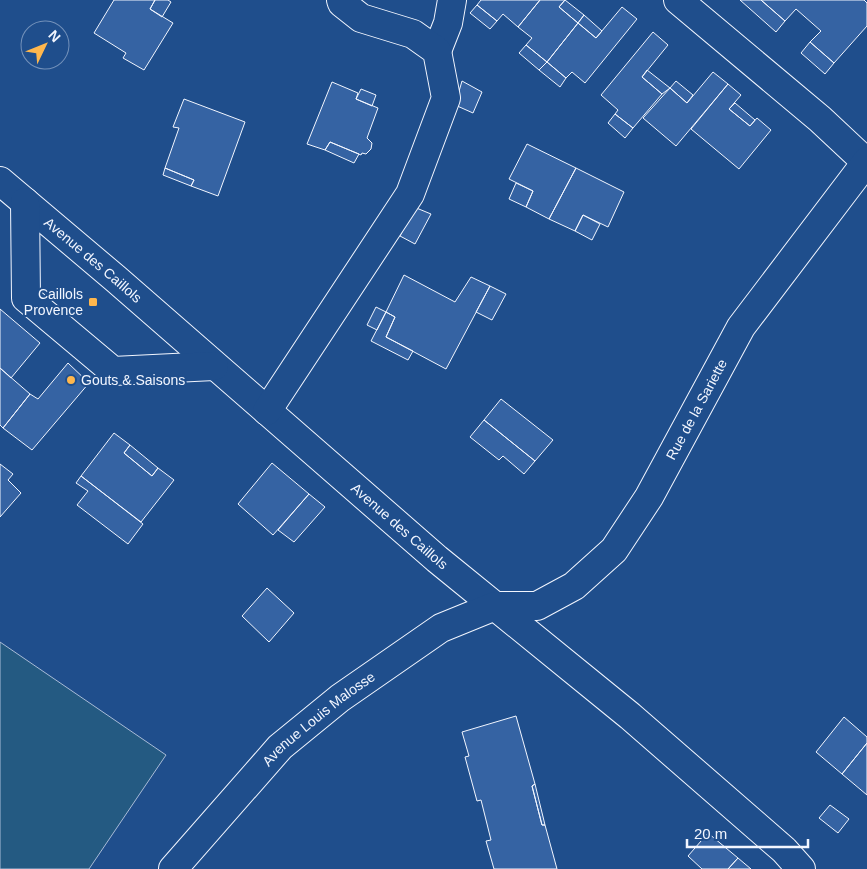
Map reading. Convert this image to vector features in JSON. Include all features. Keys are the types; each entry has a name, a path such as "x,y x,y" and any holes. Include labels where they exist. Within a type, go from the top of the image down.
{"street":[{"path":"267,411 410,194 446,98 437,51 448,23 452,0"},
{"path":"678,0 820,119 866,162"},
{"path":"339,1 361,18 413,34 437,51"},
{"name":"Rue de la Sariette","path":"496,606 537,606 574,586 614,550 649,497 741,326 866,162"},
{"name":"Avenue des Caillols","path":"0,181 437,559 630,716 784,850 801,869"},
{"path":"25,202 26,298 113,371 214,366"},
{"name":"Avenue Louis Malosse","path":"173,869 280,747 340,698 441,628 496,606"}],"shaded area":[{"path":"0,642 166,755 89,869 0,869"}],"building":[{"path":"114,0 155,0 150,9 173,23 144,70 123,58 126,53 94,33"},
{"path":"155,0 168,0 171,2 162,17 150,9"},
{"path":"481,0 540,0 518,27 503,14 497,21 477,5"},
{"path":"540,0 565,0 559,7 578,23 547,62 526,45 532,38 518,27"},
{"path":"565,0 584,15 578,23 559,7"},
{"path":"740,0 761,0 785,21 776,32"},
{"path":"761,0 864,0 867,3 867,26 834,63 810,42 821,31 796,9 785,21"},
{"path":"477,5 497,21 490,29 470,13"},
{"path":"622,7 637,19 585,83 572,72 566,78 547,62 578,23 596,38"},
{"path":"584,15 602,31 596,38 578,23"},
{"path":"653,32 668,45 642,77 662,94 633,128 615,114 618,110 601,95"},
{"path":"810,42 834,63 825,74 801,53"},
{"path":"526,45 547,62 539,70 519,53"},
{"path":"547,62 566,78 560,87 539,70"},
{"path":"647,70 670,88 662,94 642,77"},
{"path":"713,72 728,84 676,146 643,118 670,88 687,103"},
{"path":"462,81 482,92 473,113 455,105"},
{"path":"676,81 693,95 687,103 670,88"},
{"path":"332,82 358,93 356,99 378,108 367,138 372,143 371,149 366,154 362,153 361,155 330,142 325,150 307,144"},
{"path":"728,84 741,95 729,109 750,126 757,118 771,130 739,169 691,129"},
{"path":"361,89 376,95 372,106 356,99"},
{"path":"184,99 245,122 218,196 191,186 194,180 165,168 179,128 173,127"},
{"path":"735,103 755,120 750,126 729,109"},
{"path":"615,114 633,128 625,138 608,123"},
{"path":"330,142 359,154 354,163 325,150"},
{"path":"527,144 576,168 549,219 526,207 533,191 509,179"},
{"path":"165,168 194,180 191,186 163,175"},
{"path":"576,168 624,192 608,227 583,215 575,231 549,219"},
{"path":"516,183 533,191 526,207 509,199"},
{"path":"414,207 431,214 415,244 400,236"},
{"path":"583,215 600,224 592,240 575,231"},
{"path":"404,275 455,302 471,277 490,286 446,369 386,337 395,317 386,312"},
{"path":"490,286 506,294 492,320 476,312"},
{"path":"376,307 386,312 377,330 367,325"},
{"path":"0,309 40,343 11,378 0,368"},
{"path":"386,312 395,317 386,337 413,351 408,360 371,341"},
{"path":"68,363 89,383 32,450 3,428 30,394 38,399"},
{"path":"0,368 30,394 3,428 0,425"},
{"path":"501,399 553,440 535,461 484,420"},
{"path":"484,420 535,461 524,474 503,456 499,460 470,437"},
{"path":"114,433 130,445 124,453 152,476 158,468 174,480 141,522 81,476"},
{"path":"130,445 158,468 152,476 124,453"},
{"path":"272,463 309,494 273,535 238,504"},
{"path":"0,464 13,474 8,480 21,493 0,517"},
{"path":"81,476 143,524 128,544 77,505 88,491 76,483"},
{"path":"309,494 325,507 294,542 278,530"},
{"path":"267,588 294,613 269,642 242,616"},
{"path":"516,716 535,784 532,786 542,825 545,825 557,869 494,869 486,841 491,840 481,800 477,801 465,757 469,756 462,732"},
{"path":"844,717 867,737 867,743 842,774 816,752"},
{"path":"867,743 867,795 842,774"},
{"path":"535,784 545,825 542,825 532,786"},
{"path":"830,805 849,819 838,833 819,818"},
{"path":"708,833 738,858 728,869 702,869 688,856"},
{"path":"738,858 751,869 728,869"}],"place":[{"name":"Caillols Provence","path":"93,302"},
{"name":"Gouts & Saisons","path":"71,380"}]}
